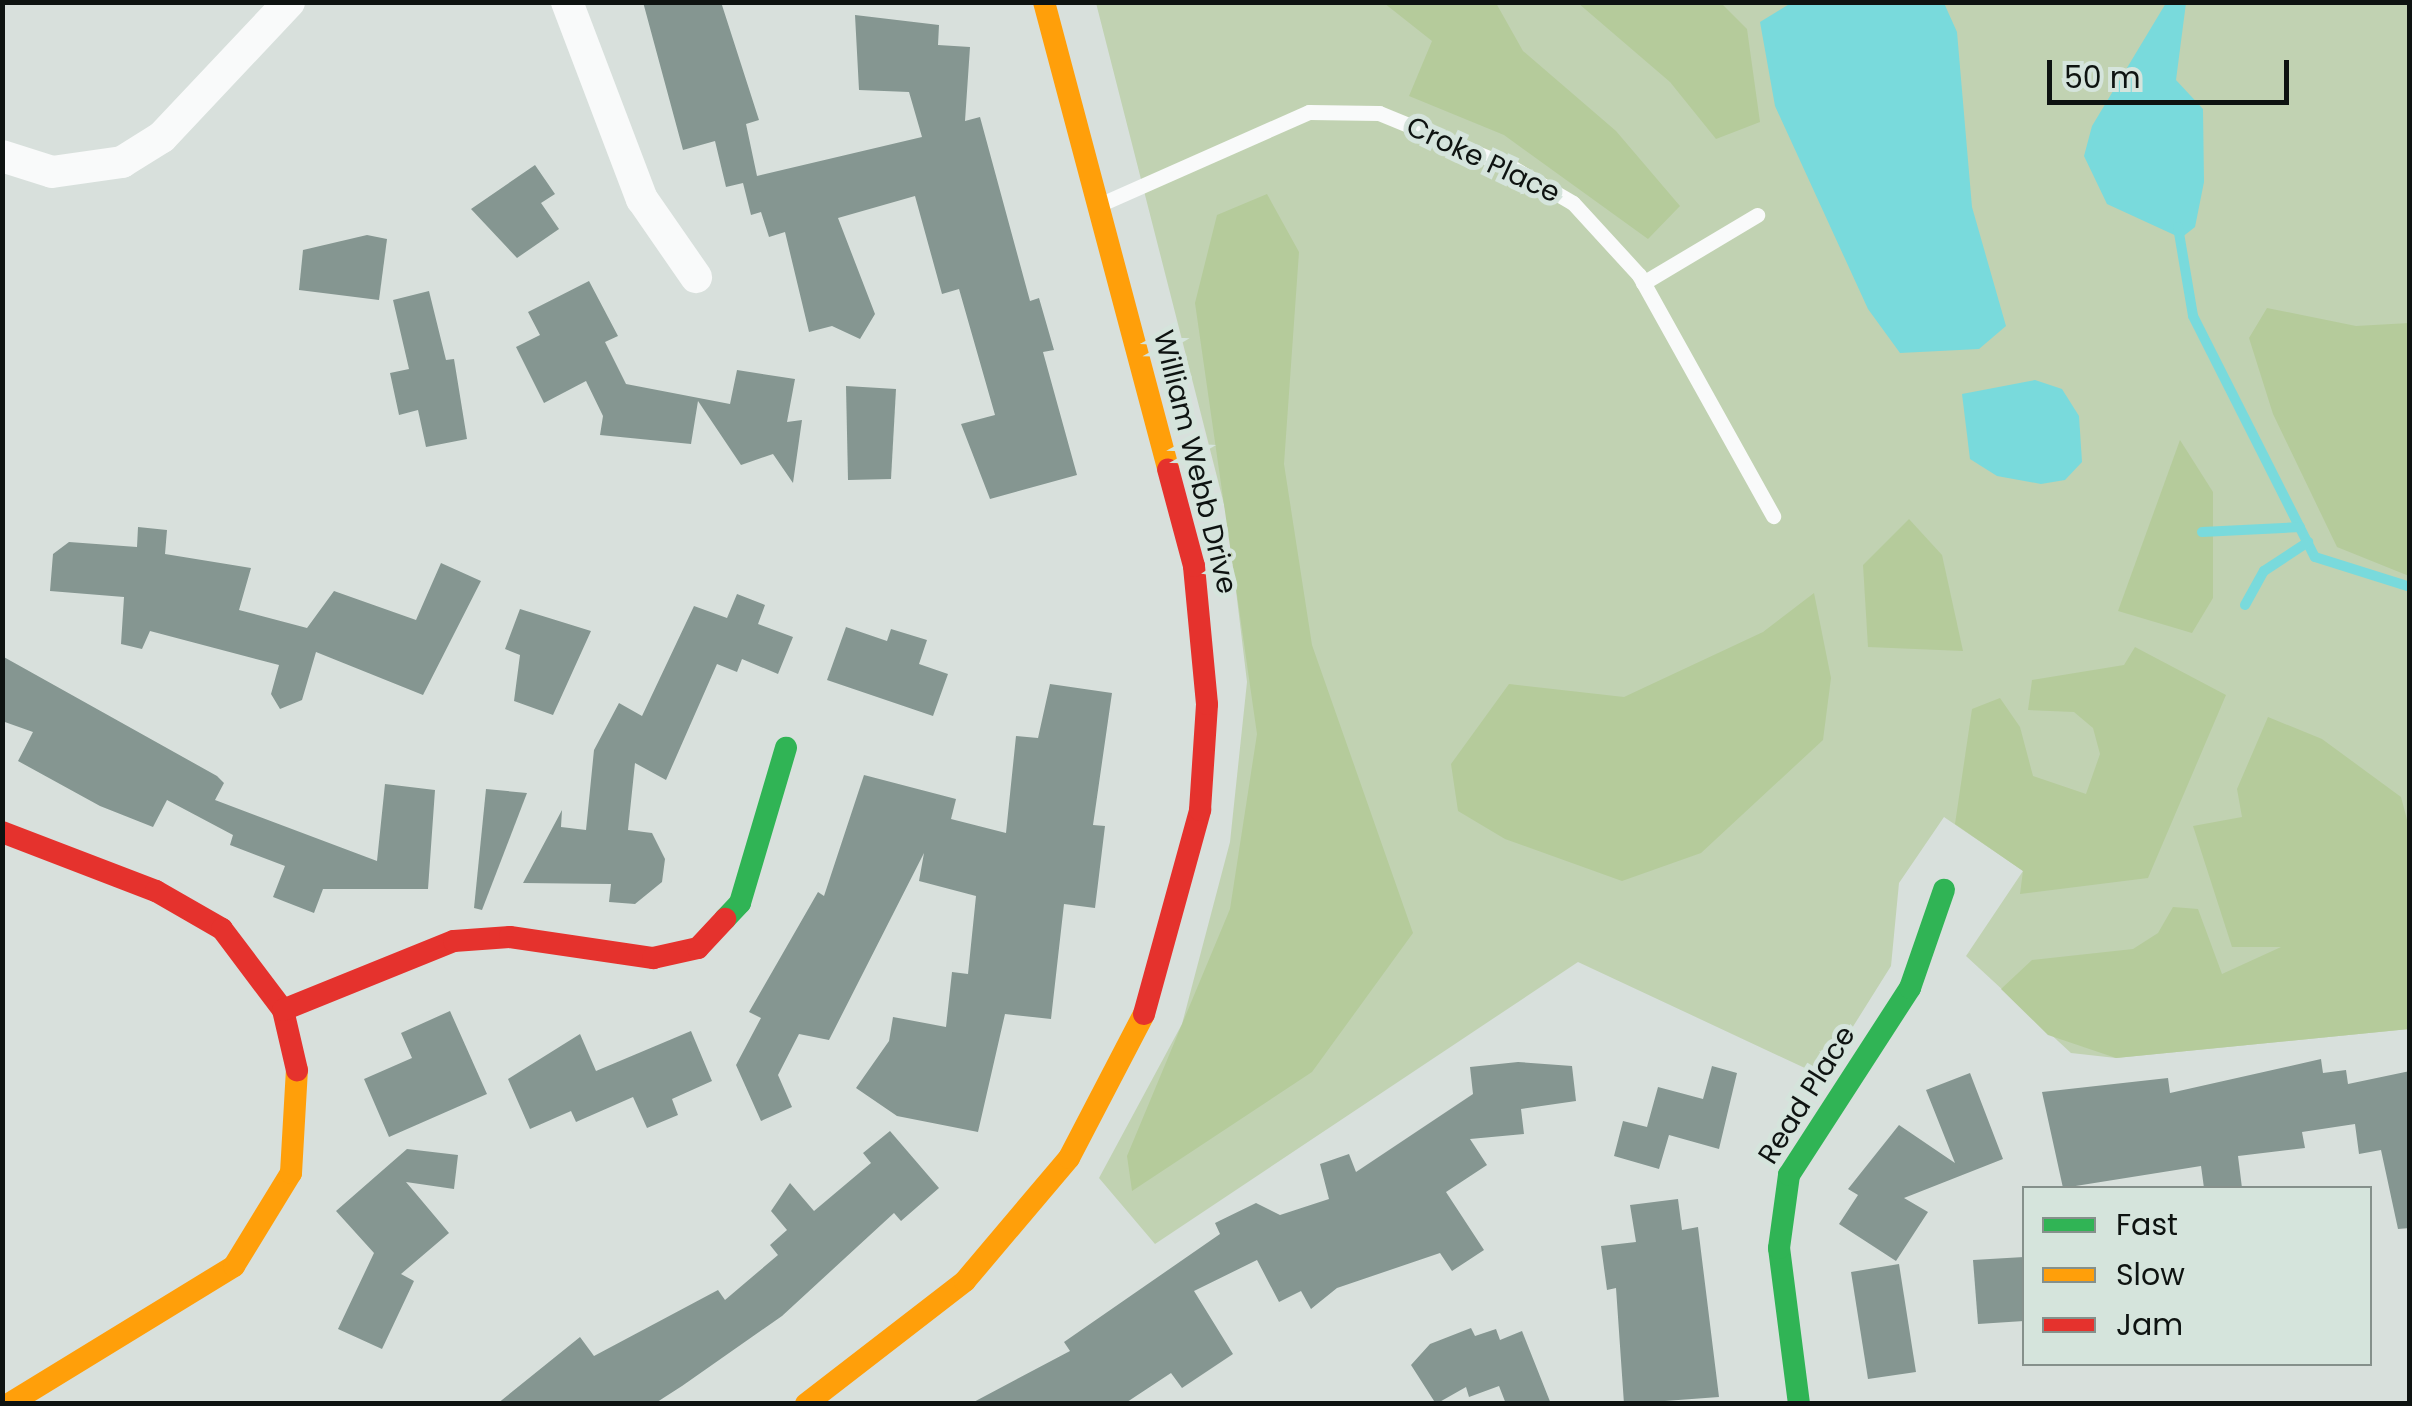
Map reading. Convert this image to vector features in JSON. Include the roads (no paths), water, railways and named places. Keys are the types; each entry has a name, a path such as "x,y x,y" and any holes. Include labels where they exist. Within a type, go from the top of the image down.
{"street":[{"path":"2,156 52,172 122,162 162,137 290,2"},
{"path":"567,2 642,198 696,278"},
{"name":"William Webb Drive","path":"806,1404 926,1317 1003,1242 1068,1158 1122,1065 1169,950 1200,810 1207,704 1194,566 1044,2"},
{"path":"284,1010 454,941 510,938 653,958 698,948 740,903 786,748"},
{"path":"2,832 201,914 240,947 284,1010 302,1118 268,1223 212,1284 9,1404"},
{"name":"Read Place","path":"1799,1404 1779,1248 1789,1175 1910,988 1944,890"}],"lane":[{"name":"Croke Place","path":"1099,205 1309,112 1379,114 1573,203 1644,284 1773,516"},
{"path":"1644,284 1757,215"}],"water":[{"path":"1791,3 1944,3 1957,32 1972,207 2006,326 1979,349 1900,353 1868,309 1775,106 1760,22"},
{"path":"2166,3 2186,3 2176,80 2203,109 2204,182 2195,227 2181,238 2107,204 2084,156 2092,126"},
{"path":"2035,380 2062,389 2079,416 2082,462 2065,480 2041,484 1997,476 1970,459 1962,394"}],"waterway":[{"path":"2178,227 2193,316 2315,557 2410,587"},
{"path":"2202,532 2300,527"},
{"path":"2245,605 2264,571 2308,542"}]}
